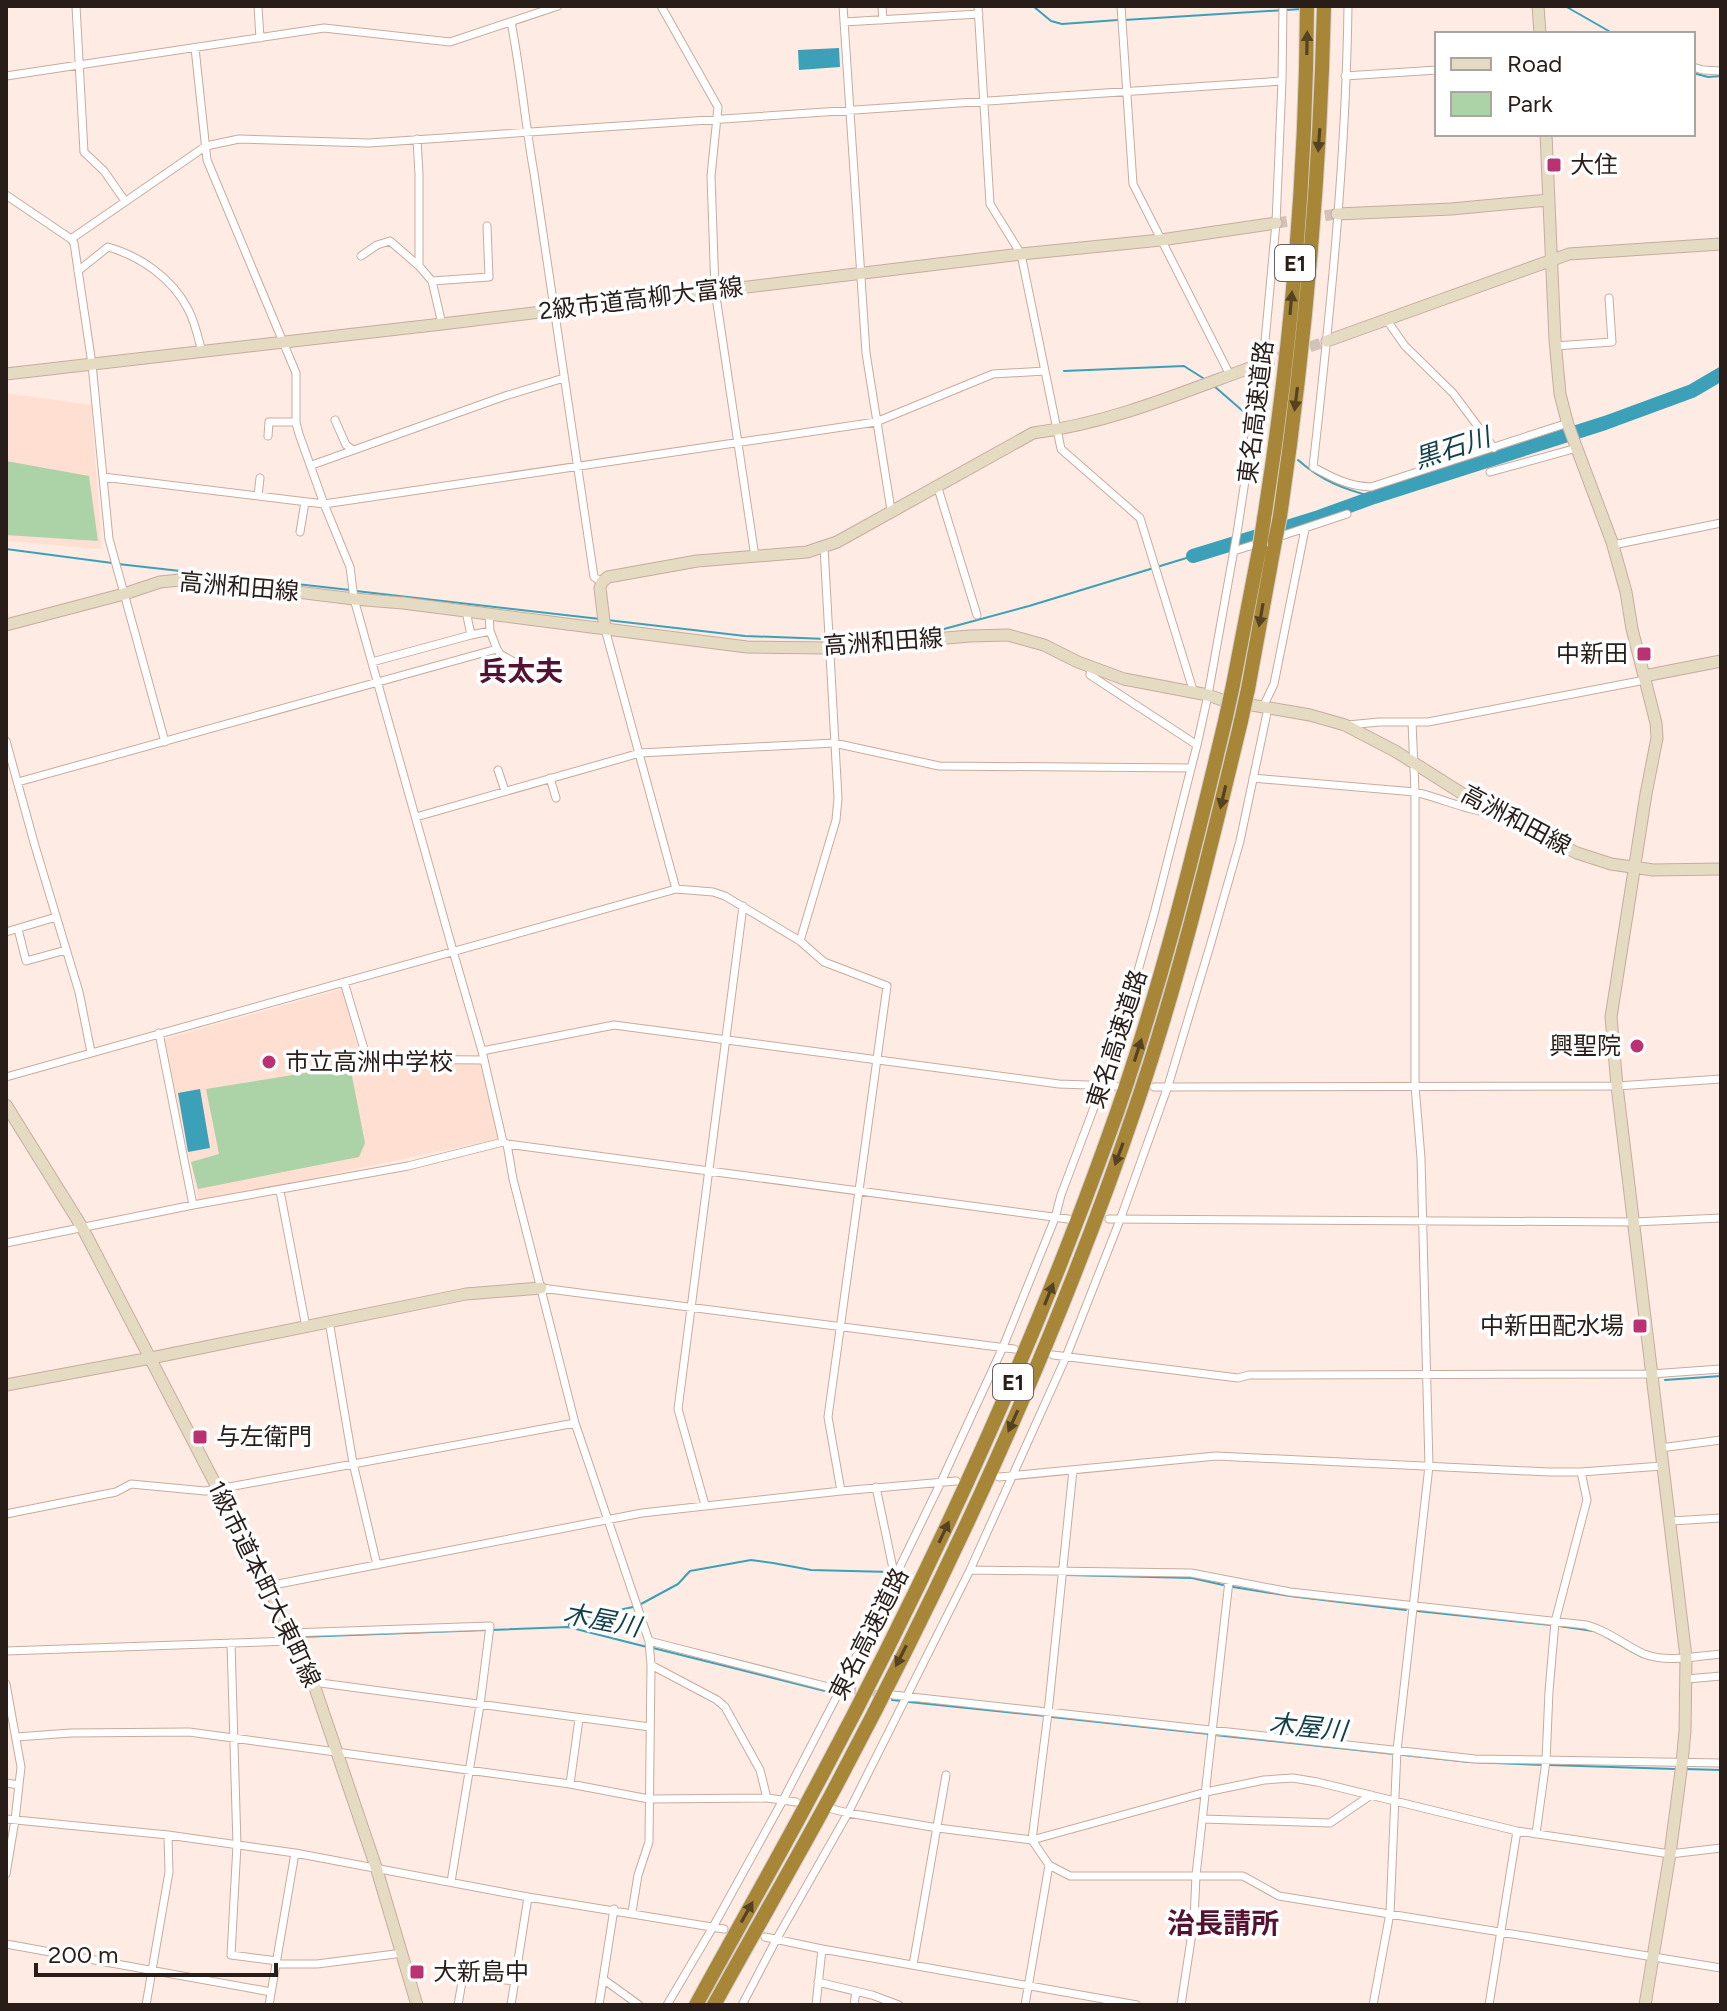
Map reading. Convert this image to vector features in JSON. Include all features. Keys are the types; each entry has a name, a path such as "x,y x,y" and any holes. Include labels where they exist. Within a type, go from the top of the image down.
{"highway":[{"name":"東名高速道路","path":"696,2005 815,1789 976,1465 1049,1294 1107,1142 1151,1008 1194,854 1233,685 1260,545 1272,518 1297,236 1307,6"},
{"name":"東名高速道路","path":"714,2005 830,1796 992,1469 1089,1234 1148,1069 1209,857 1241,721 1309,281 1320,132 1324,6"}],"street":[{"path":"76,6 84,152 104,171 125,201"},
{"path":"258,6 260,38"},
{"path":"6,76 324,28 450,42 511,22 533,11 558,6"},
{"path":"661,6 718,107 711,176 715,290 755,557"},
{"path":"843,6 866,353 891,510"},
{"path":"882,6 883,20"},
{"path":"1121,6 1133,184 1230,375"},
{"path":"667,2005 841,1692 941,1482 1003,1347 1055,1218 1123,1024 1197,745 1235,550 1263,363 1276,223 1283,6"},
{"path":"1348,6 1337,214 1313,467 1354,487 1371,487 1568,424"},
{"path":"1538,6 1540,32"},
{"path":"844,22 978,10 990,204 1021,254 1061,449 1140,518 1194,693"},
{"path":"511,22 521,71 526,133 594,577 602,582"},
{"path":"195,48 207,160 296,373 296,422 350,567 354,599 483,1055 575,1423 649,1645 649,1842 638,1875 632,1912"},
{"path":"1695,68 1721,71"},
{"path":"1345,76 1435,70"},
{"path":"71,239 206,146 239,139 369,143 1282,81"},
{"path":"1546,136 1555,346 1560,394 1613,545 1657,738 1611,1017 1687,1679 1685,1731 1670,1854 1645,2005"},
{"path":"417,139 419,266"},
{"path":"6,195 74,243 92,364 109,539 165,742"},
{"path":"1337,214 1451,209 1548,200"},
{"name":"2級市道高柳大富線","path":"6,374 1161,240 1276,223"},
{"path":"432,281 489,277 487,226"},
{"path":"361,256 377,245 390,241 432,281 442,324"},
{"path":"1327,341 1569,254 1721,244"},
{"path":"78,271 108,247 143,262 167,280 189,310 202,352"},
{"path":"1555,346 1612,342 1609,298"},
{"path":"1386,319 1405,346 1453,393 1494,448"},
{"path":"676,889 605,629 602,582 608,577 697,561 807,552 824,547 1033,433 1120,414 1263,363"},
{"path":"103,477 324,504 876,422 993,374 1045,371"},
{"path":"312,465 564,378"},
{"path":"335,420 346,445 353,450"},
{"path":"268,436 269,422 296,422"},
{"path":"1490,472 1576,445"},
{"path":"258,496 260,478"},
{"path":"937,485 977,615"},
{"path":"300,532 305,502"},
{"path":"1235,550 1347,514"},
{"path":"1613,545 1721,523"},
{"path":"742,2005 848,1813 970,1570 1066,1357 1120,1220 1168,1086 1236,856 1305,529"},
{"path":"800,941 836,820 838,798 824,547"},
{"name":"高洲和田線","path":"6,625 160,582 190,579 747,647 829,648 1008,635 1044,645 1124,679 1310,715 1345,725 1497,814 1577,853 1635,868 1721,869"},
{"path":"466,611 471,635"},
{"path":"489,614 490,631 500,654 535,674"},
{"path":"372,662 490,631"},
{"path":"18,782 497,649"},
{"path":"1345,725 1442,720 1721,661"},
{"path":"1091,667 1090,675 1197,745"},
{"path":"1373,2005 1390,1913 1397,1753 1429,1466 1421,1158 1415,1086 1415,792 1412,722"},
{"path":"6,741 79,992 91,1052"},
{"path":"416,817 640,753 834,743 939,766 1191,768"},
{"path":"498,770 505,791"},
{"path":"550,778 556,798"},
{"path":"1253,778 1415,792 1475,811 1497,814"},
{"path":"6,1077 676,889 725,896 800,941 824,962 887,986 828,1417 841,1491"},
{"path":"705,1505 678,1409 743,906"},
{"path":"6,932 56,917"},
{"path":"18,929 26,961 66,950"},
{"path":"344,982 367,1059 483,1055 614,1025 1059,1084 1116,1086"},
{"path":"159,1033 193,1205"},
{"path":"1154,1087 1617,1086 1721,1079"},
{"name":"1級市道本町大東町線","path":"6,1105 82,1227 268,1586 313,1682 376,1867 417,2005"},
{"path":"6,1243 408,1166 505,1143 1068,1219"},
{"path":"280,1191 306,1327"},
{"path":"1109,1219 1634,1222 1721,1218"},
{"path":"6,1385 466,1294 541,1288 1014,1349"},
{"path":"329,1321 353,1463 377,1565"},
{"path":"1053,1355 1238,1378 1249,1375 1651,1374 1721,1369"},
{"path":"6,1514 116,1492 131,1484 205,1491 575,1423"},
{"path":"1660,1448 1721,1440"},
{"path":"999,1477 1216,1456 1581,1472 1662,1466"},
{"path":"1073,1470 1032,1840 1049,1865 1070,1876 1243,1876 1279,1896 1721,1968"},
{"path":"1536,1834 1545,1764 1555,1622 1587,1500 1581,1472"},
{"path":"268,1586 677,1507 956,1481"},
{"path":"876,1487 895,1578"},
{"path":"1671,1521 1721,1518"},
{"path":"970,1570 1191,1573 1290,1592 1597,1627 1655,1658 1721,1654"},
{"path":"1181,2005 1194,1920 1196,1875 1229,1581"},
{"path":"6,1651 489,1630 451,1882"},
{"path":"231,1643 237,1845 231,1955 277,1963 317,1964 403,1953"},
{"path":"649,1645 841,1692"},
{"path":"651,1665 725,1707 760,1770 767,1798"},
{"path":"1687,1679 1721,1676"},
{"path":"313,1682 650,1727"},
{"path":"6,1684 21,1767 11,1820 6,1874"},
{"path":"893,1695 1397,1753 1545,1764 1681,1768 1721,1763"},
{"path":"570,1784 579,1719"},
{"path":"16,1737 173,1731 570,1784 649,1799 767,1798 796,1802"},
{"path":"913,1965 946,1775"},
{"path":"832,1809 938,1828 1032,1840 1206,1792 1264,1780 1293,1778 1517,1831 1670,1854 1721,1848"},
{"path":"6,1783 19,1785"},
{"path":"1203,1819 1330,1823 1371,1795"},
{"path":"11,1820 168,1835 295,1853 528,1897 724,1929"},
{"path":"1489,2005 1517,1831"},
{"path":"146,2005 169,1872 168,1835"},
{"path":"269,2005 295,1853"},
{"path":"1025,2005 1049,1865"},
{"path":"511,2005 528,1897"},
{"path":"599,2005 614,1909"},
{"path":"765,1937 1137,2005"},
{"path":"6,1944 271,1992"},
{"path":"816,2005 822,1949"},
{"path":"458,2005 463,1976 515,1981"},
{"path":"603,1979 639,2005"},
{"path":"818,1982 899,2005"},
{"path":"854,2005 856,1991"}],"shaded area":[{"path":"6,393 91,405 102,549 6,541"},
{"path":"342,989 362,1063 481,1063 498,1139 199,1202 164,1039"}],"green space":[{"path":"6,461 89,476 98,541 6,535"},
{"path":"343,1067 351,1071 365,1143 359,1157 198,1189 191,1162 219,1154 206,1089"}],"water":[{"path":"839,48 840,67 799,70 798,50"},
{"path":"200,1089 210,1148 188,1152 178,1093"}],"waterway":[{"path":"1033,6 1051,21 1062,24 1118,20"},
{"path":"1565,6 1610,32"},
{"path":"1124,20 1302,9"},
{"path":"1695,74 1721,76"},
{"path":"1064,371 1184,366 1206,380"},
{"name":"黒石川","path":"1193,556 1605,423 1692,391 1721,374"},
{"path":"1214,386 1252,419"},
{"path":"1256,423 1263,428"},
{"path":"1298,460 1333,483 1374,497"},
{"path":"6,549 112,563"},
{"path":"834,639 944,629 1193,556"},
{"path":"118,564 350,590"},
{"path":"356,591 600,619"},
{"path":"607,620 745,636 827,639"},
{"path":"1665,1380 1721,1376"},
{"path":"641,1604 678,1584 690,1571 751,1560 811,1570 890,1572"},
{"path":"1067,1575 1192,1578 1223,1585"},
{"path":"1233,1587 1406,1610"},
{"path":"569,1626 569,1618 633,1607"},
{"path":"1417,1611 1551,1625"},
{"path":"1559,1626 1593,1631"},
{"name":"木屋川","path":"492,1630 568,1627 647,1647"},
{"name":"木屋川","path":"299,1637 486,1630"},
{"path":"1606,1637 1642,1657"},
{"name":"木屋川","path":"653,1648 833,1693"},
{"name":"木屋川","path":"892,1700 902,1701"},
{"name":"木屋川","path":"909,1702 1046,1716"},
{"name":"木屋川","path":"1052,1717 1209,1734"},
{"name":"木屋川","path":"1215,1735 1469,1762 1543,1765"},
{"name":"木屋川","path":"1549,1765 1675,1769"},
{"name":"木屋川","path":"1685,1769 1721,1770"}],"tunnel":[{"path":"1276,223 1337,214"},
{"path":"1263,363 1327,341"},
{"path":"849,1690 882,1694"}],"place":[{"name":"大住","path":"1554,165"},
{"name":"中新田","path":"1644,654"},
{"name":"興聖院","path":"1637,1046"},
{"name":"市立高洲中学校","path":"269,1062"},
{"name":"中新田配水場","path":"1640,1326"},
{"name":"与左衛門","path":"200,1437"},
{"name":"大新島中","path":"417,1972"}],"district":[{"name":"兵太夫","path":"521,671"},
{"name":"治長請所","path":"1223,1923"}]}
